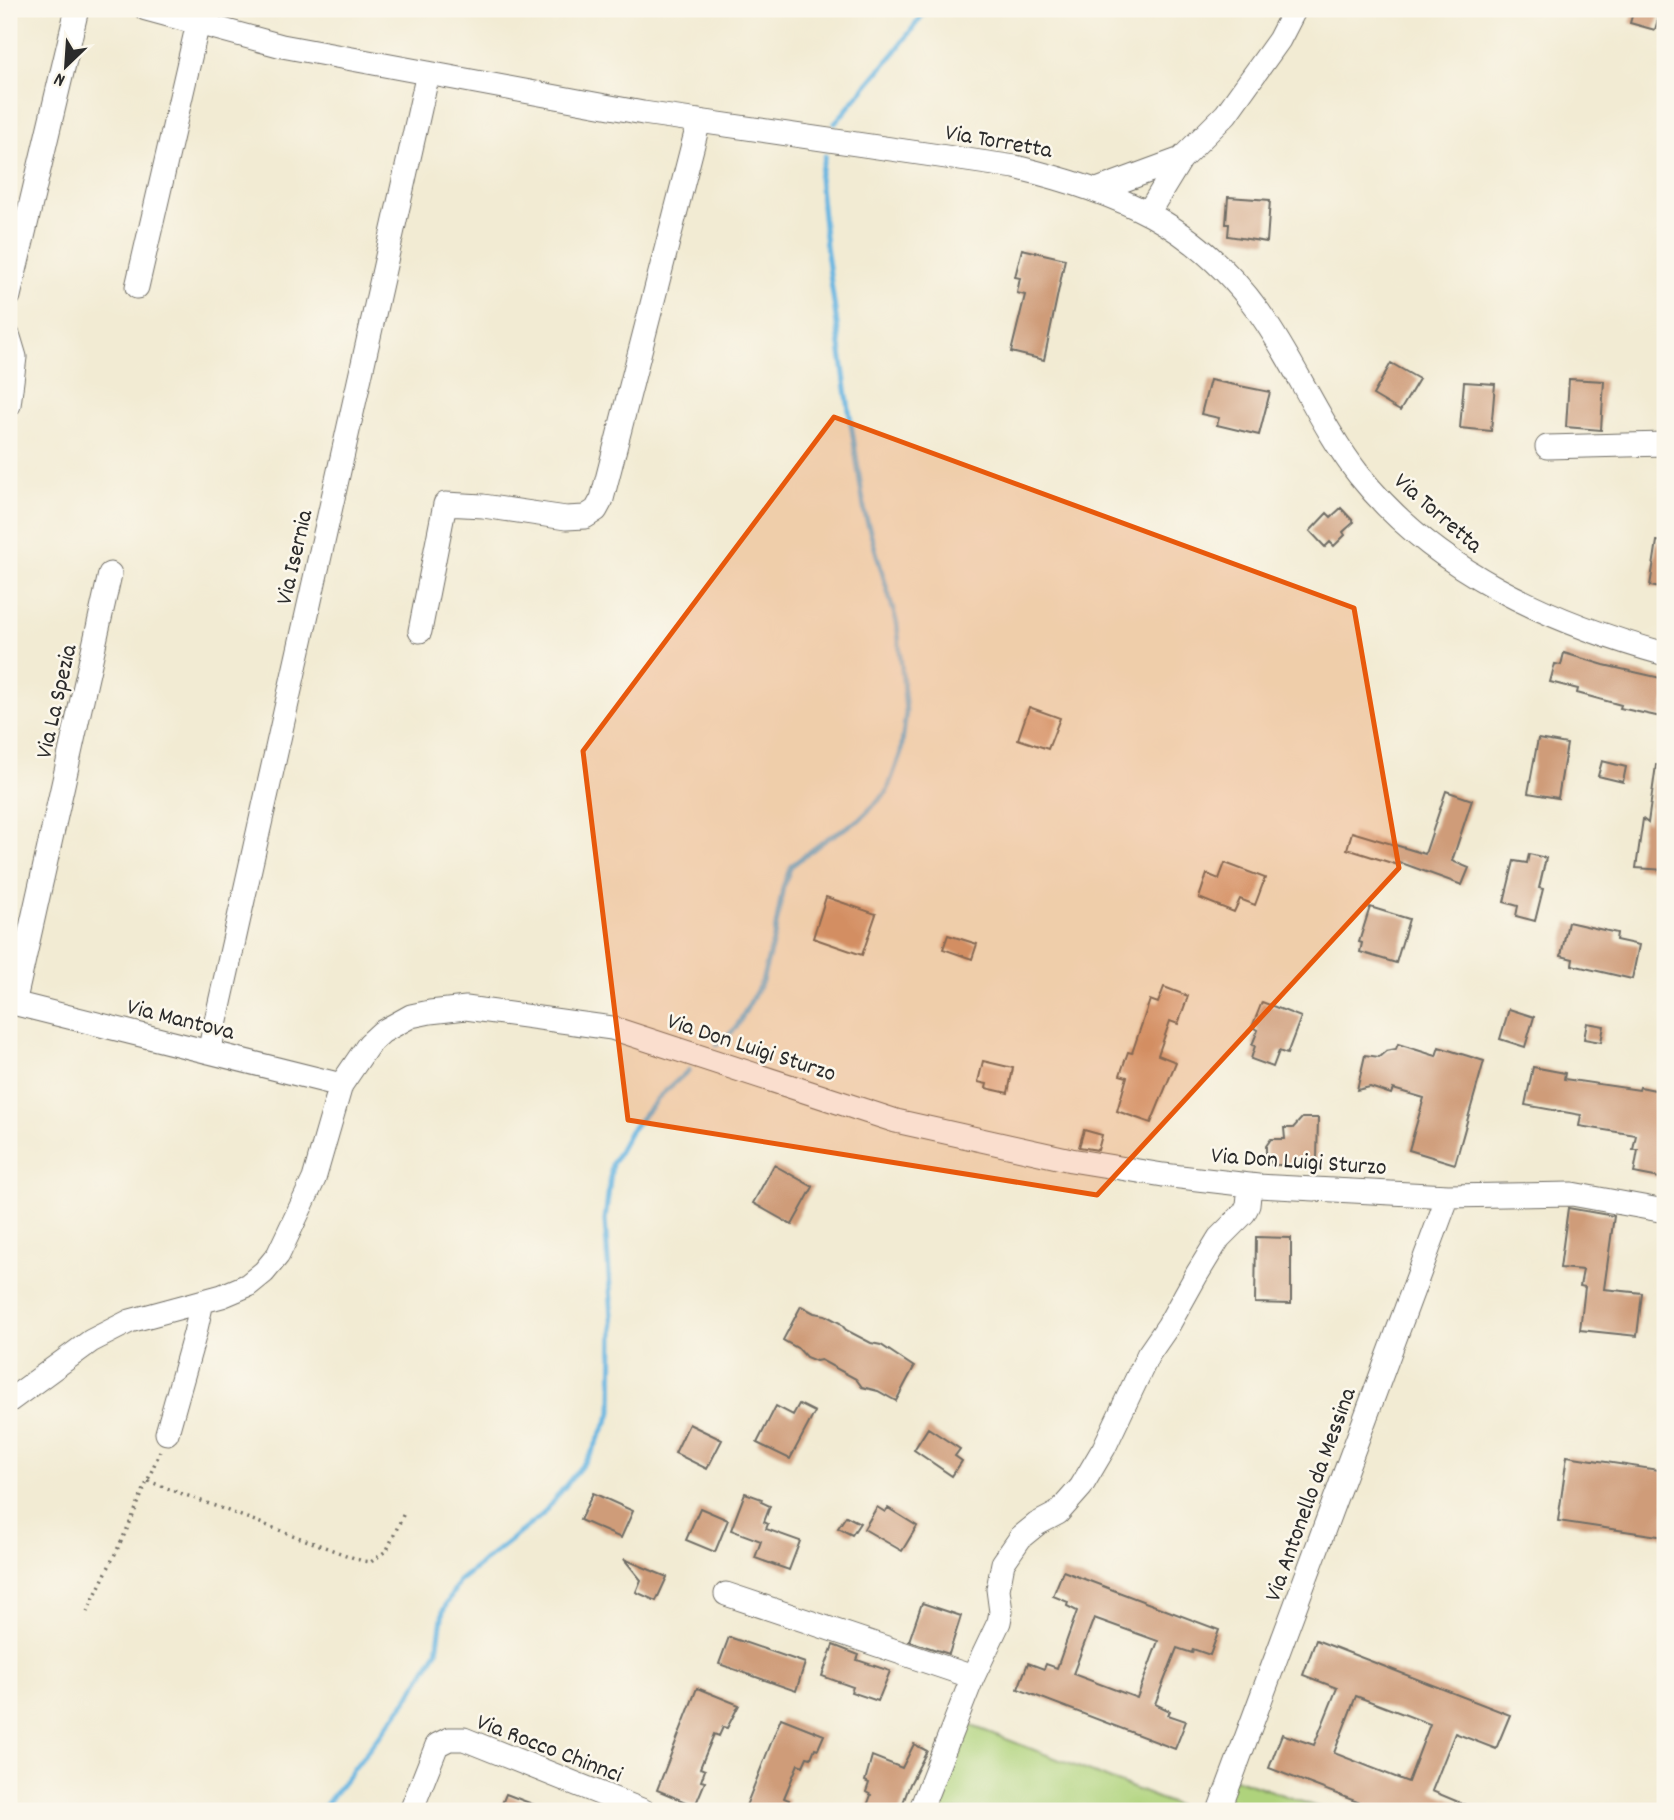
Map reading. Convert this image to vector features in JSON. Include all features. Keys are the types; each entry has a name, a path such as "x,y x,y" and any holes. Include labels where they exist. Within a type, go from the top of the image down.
{"street":[{"path":"9,296 77,9"},
{"name":"Via Torretta","path":"146,9 282,46 643,113 1015,167 1097,190 1168,224 1198,245 1228,275 1259,313 1337,443 1360,475 1395,513 1427,542 1461,569 1535,608 1665,654"},
{"path":"1148,213 1181,159 1226,114 1279,40 1295,9"},
{"path":"137,287 198,23"},
{"name":"Via Isernia","path":"209,1052 428,73"},
{"path":"420,631 445,504 483,506 566,518 585,517 596,510 602,499 699,121"},
{"path":"1097,190 1181,159"},
{"path":"9,337 15,357 9,405"},
{"path":"1547,447 1665,444"},
{"name":"Via La Spezia","path":"11,1003 110,574"},
{"name":"Via Mantova","path":"11,1003 341,1085"},
{"name":"Via Don Luigi Sturzo","path":"9,1401 90,1341 130,1321 222,1296 247,1285 264,1272 278,1255 314,1179 341,1085 369,1044 382,1032 411,1016 466,1007 612,1028 896,1121 1071,1160 1163,1175 1250,1185 1448,1196 1572,1194 1665,1210"},
{"path":"920,1811 973,1677 999,1622 1001,1612 998,1589 1003,1563 1021,1538 1037,1524 1058,1513 1081,1486 1104,1448 1148,1355 1201,1266 1219,1238 1244,1213 1248,1205 1250,1185"},
{"name":"Via Antonello da Messina","path":"1219,1811 1448,1196"},
{"path":"167,1433 202,1302"},
{"path":"726,1594 973,1677"},
{"name":"Via Rocco Chinnci","path":"411,1811 437,1745 449,1739 464,1739 644,1811"}],"path":[{"path":"87,1612 148,1481 167,1433"},
{"path":"148,1481 362,1561 371,1562 387,1550 405,1511"}],"highlighted area":[{"path":"834,417 1354,608 1399,868 1097,1195 628,1120 583,751"}],"green space":[{"path":"963,1723 983,1730 1191,1811 930,1811"},
{"path":"1232,1777 1328,1811 1219,1811"}],"building":[{"path":"1634,9 1661,9 1655,30 1630,23"},
{"path":"1228,197 1270,200 1267,242 1228,236"},
{"path":"1022,249 1065,259 1044,360 1011,352 1025,295 1017,293 1020,278 1015,277"},
{"path":"1391,363 1419,379 1400,411 1373,395"},
{"path":"1569,379 1604,381 1601,430 1566,427"},
{"path":"1210,380 1270,392 1259,435 1217,425 1219,418 1201,414"},
{"path":"1464,382 1495,384 1491,431 1460,428"},
{"path":"1341,508 1354,522 1334,546 1330,542 1325,547 1310,531 1327,513 1331,517"},
{"path":"1657,541 1665,542 1665,589 1650,586"},
{"path":"1564,653 1665,679 1661,717 1620,708 1621,705 1577,693 1578,689 1550,682 1555,664 1561,665"},
{"path":"1029,707 1060,718 1048,749 1018,739"},
{"path":"1538,739 1567,744 1558,798 1528,793"},
{"path":"1602,761 1626,767 1623,782 1598,776"},
{"path":"1656,765 1665,765 1665,870 1636,868 1643,819 1648,823"},
{"path":"1446,791 1472,800 1452,861 1469,868 1462,885 1399,862 1398,865 1347,849 1352,832 1425,854"},
{"path":"1529,854 1546,858 1539,888 1543,889 1535,921 1516,916 1518,906 1504,902 1514,861 1527,863"},
{"path":"1225,863 1265,878 1255,905 1240,899 1234,912 1199,898 1207,874 1219,879"},
{"path":"826,897 876,914 862,955 813,938"},
{"path":"1370,907 1409,919 1396,963 1360,952 1362,943 1359,942"},
{"path":"1568,922 1617,933 1616,940 1639,945 1632,979 1572,965 1573,959 1561,956"},
{"path":"948,935 977,944 972,959 943,949"},
{"path":"1164,987 1188,996 1178,1024 1170,1021 1158,1055 1176,1062 1151,1123 1117,1111 1127,1077 1120,1075 1128,1052 1132,1053 1150,1000 1158,1003"},
{"path":"1262,1002 1301,1017 1287,1054 1279,1051 1273,1067 1251,1059 1255,1046 1252,1045 1258,1030 1252,1027"},
{"path":"1509,1009 1534,1017 1525,1047 1500,1039"},
{"path":"1587,1023 1604,1026 1601,1042 1584,1039"},
{"path":"1398,1044 1436,1056 1439,1047 1484,1061 1455,1164 1409,1150 1424,1098 1393,1089 1391,1094 1370,1087 1357,1090 1365,1055 1379,1057 1386,1051 1396,1049"},
{"path":"983,1061 1013,1068 1008,1093 986,1088 987,1084 978,1082"},
{"path":"1533,1067 1565,1073 1564,1079 1665,1092 1665,1179 1634,1173 1638,1150 1633,1150 1636,1135 1579,1126 1581,1115 1525,1105"},
{"path":"1302,1118 1318,1118 1317,1159 1306,1159 1306,1165 1270,1165 1266,1146 1271,1139 1285,1139 1284,1128 1293,1128"},
{"path":"1084,1130 1102,1135 1098,1150 1079,1147"},
{"path":"774,1165 813,1187 792,1225 753,1203"},
{"path":"1568,1208 1614,1216 1604,1289 1642,1293 1637,1336 1580,1330 1585,1287 1580,1286 1583,1270 1560,1268"},
{"path":"1256,1237 1291,1238 1291,1304 1255,1303"},
{"path":"801,1306 825,1315 871,1343 881,1345 914,1367 896,1401 878,1391 862,1387 856,1379 821,1360 806,1357 799,1349 783,1340"},
{"path":"799,1404 815,1412 790,1459 757,1443 776,1406 793,1415"},
{"path":"689,1424 722,1440 707,1469 675,1453"},
{"path":"928,1428 960,1449 955,1456 962,1461 952,1476 914,1450"},
{"path":"1567,1456 1665,1471 1665,1537 1558,1521"},
{"path":"593,1493 633,1511 621,1538 580,1520"},
{"path":"745,1493 762,1499 761,1502 770,1506 764,1522 768,1524 766,1529 800,1541 789,1570 755,1558 761,1541 731,1530"},
{"path":"877,1507 885,1512 888,1508 917,1526 902,1551 864,1529"},
{"path":"700,1508 728,1520 715,1552 686,1540"},
{"path":"846,1516 860,1523 852,1535 838,1528"},
{"path":"624,1559 667,1577 656,1601 636,1592 641,1580"},
{"path":"1063,1571 1219,1630 1210,1655 1193,1649 1192,1653 1177,1648 1155,1704 1170,1711 1168,1715 1186,1721 1175,1749 1018,1689 1028,1663 1044,1669 1046,1664 1057,1668 1077,1611 1067,1606 1068,1602 1053,1596","holes":["1094,1618 1158,1641 1137,1698 1073,1674"]},
{"path":"922,1603 961,1616 949,1654 909,1641"},
{"path":"729,1637 805,1663 796,1691 719,1664"},
{"path":"1316,1640 1510,1715 1496,1749 1455,1733 1432,1791 1480,1811 1381,1811 1269,1768 1282,1734 1314,1745 1337,1688 1303,1675","holes":["1356,1696 1430,1724 1408,1782 1334,1753"]},
{"path":"833,1645 859,1655 857,1660 890,1671 878,1701 851,1692 853,1687 822,1676"},
{"path":"697,1688 739,1705 727,1728 723,1727 719,1736 714,1734 700,1768 705,1770 701,1781 705,1782 695,1806 657,1790"},
{"path":"781,1718 824,1735 811,1758 807,1757 803,1766 798,1764 784,1798 789,1800 785,1811 744,1811"},
{"path":"914,1744 927,1751 900,1811 865,1811 871,1795 866,1792 869,1783 865,1781 872,1756 902,1768"},
{"path":"506,1794 548,1810 548,1811 499,1811"}],"waterway":[{"path":"835,123 895,52 927,9"},
{"path":"717,1045 736,1028 762,981 774,937 783,887 791,866 828,838 859,820 887,792 901,752 906,712 897,623 865,514 849,410 819,177 825,156"},
{"path":"321,1811 407,1700 437,1651 443,1611 459,1581 542,1515 591,1454 612,1412 613,1329 605,1220 612,1164 630,1131 661,1095 689,1070"}]}
